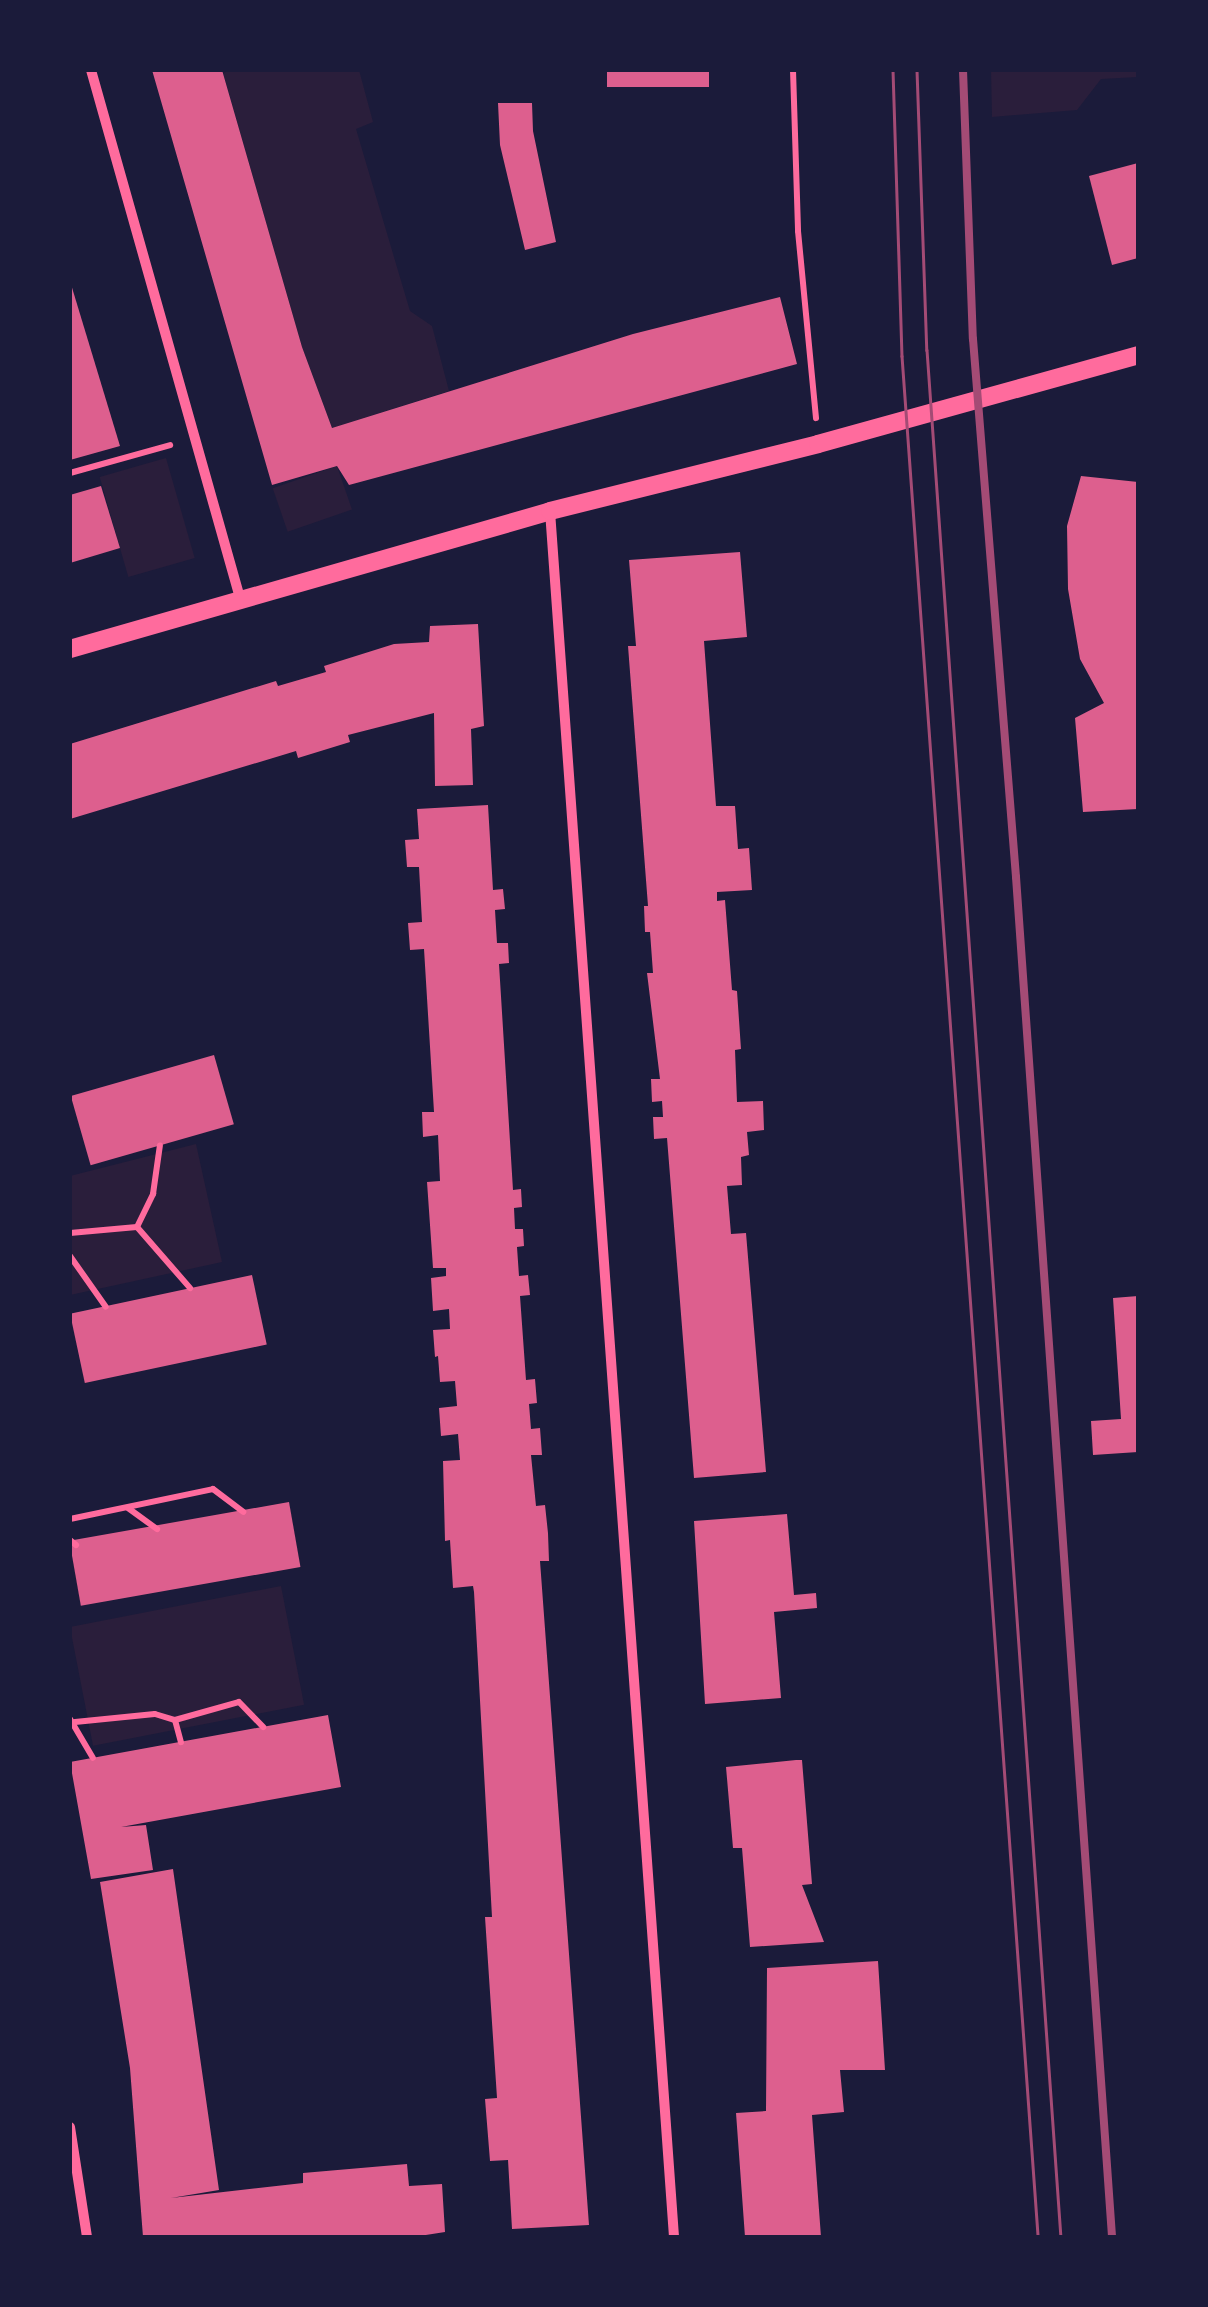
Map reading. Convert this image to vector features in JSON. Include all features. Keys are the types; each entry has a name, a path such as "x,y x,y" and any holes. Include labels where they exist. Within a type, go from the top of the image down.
{"street":[{"path":"92,70 240,598"},
{"path":"70,649 550,511 818,444 1138,355"},
{"path":"550,511 674,2237"},
{"path":"70,2126 87,2237"}],"path":[{"path":"793,70 798,231 818,444"},
{"path":"70,473 193,438"},
{"path":"137,1227 153,1194 160,1145"},
{"path":"70,1232 137,1227"},
{"path":"137,1227 190,1288"},
{"path":"70,1256 106,1306"},
{"path":"70,1520 213,1488 242,1512"},
{"path":"127,1507 157,1528"},
{"path":"92,1758 73,1721 155,1714 175,1720 239,1702 263,1726"},
{"path":"175,1720 181,1742"}],"shaded area":[{"path":"359,70 373,122 356,129 410,311 432,326 449,391 332,428 302,347 223,73"},
{"path":"991,70 1138,70 1138,77 1101,79 1077,110 992,117"},
{"path":"166,458 195,558 128,577 100,477"},
{"path":"337,466 352,509 288,532 273,488"},
{"path":"196,1144 222,1262 70,1295 70,1176"},
{"path":"281,1586 304,1705 93,1746 70,1627"}],"building":[{"path":"152,70 222,70 302,347 332,428 633,334 780,297 797,364 349,485 337,466 272,485"},
{"path":"607,70 709,70 709,87 607,87"},
{"path":"498,103 532,103 533,131 556,242 525,250 500,145"},
{"path":"1138,163 1138,258 1112,265 1089,176"},
{"path":"70,281 120,446 70,460"},
{"path":"1081,476 1138,482 1138,809 1083,812 1075,718 1104,703 1080,659 1068,589 1067,526"},
{"path":"101,486 120,548 70,563 70,495"},
{"path":"740,552 747,637 704,641 716,806 735,806 738,849 749,848 752,890 717,892 717,901 725,900 732,990 737,991 741,1049 735,1050 737,1102 763,1101 764,1130 747,1132 749,1155 741,1157 742,1185 727,1186 731,1234 746,1233 766,1472 694,1478 667,1138 654,1139 653,1117 663,1117 662,1101 652,1102 651,1079 660,1079 647,973 653,973 650,932 645,932 644,906 648,906 628,646 636,646 629,560"},
{"path":"478,624 484,726 471,729 473,785 435,786 434,713 348,735 350,742 298,758 296,751 70,819 70,744 276,681 278,686 326,672 324,666 394,644 429,642 430,626"},
{"path":"488,805 493,890 503,889 505,909 495,910 497,943 508,943 509,963 499,964 513,1190 521,1189 522,1207 514,1208 515,1229 523,1229 524,1246 517,1247 519,1276 528,1275 530,1295 520,1296 526,1380 535,1379 537,1403 529,1404 531,1429 540,1428 542,1455 531,1455 536,1506 545,1505 548,1533 549,1561 540,1561 589,2225 512,2229 508,2160 490,2161 485,2099 497,2098 485,1917 492,1917 474,1592 473,1586 453,1588 450,1540 445,1541 443,1461 460,1460 458,1434 441,1436 439,1408 457,1406 455,1381 440,1382 438,1356 435,1357 433,1330 450,1329 449,1309 433,1311 431,1278 446,1276 446,1268 433,1268 427,1182 440,1181 438,1135 423,1137 422,1112 434,1112 424,949 410,950 408,923 422,922 419,867 407,867 405,840 419,839 417,809"},
{"path":"214,1055 234,1124 91,1165 71,1096"},
{"path":"252,1275 267,1344 85,1383 70,1314"},
{"path":"1138,1296 1138,1452 1093,1455 1091,1421 1121,1419 1113,1298"},
{"path":"289,1502 300,1567 81,1606 70,1541"},
{"path":"787,1514 794,1595 816,1593 817,1608 774,1612 781,1698 705,1704 694,1521"},
{"path":"328,1715 341,1787 121,1827 146,1825 153,1870 91,1879 70,1762"},
{"path":"802,1760 812,1884 802,1885 824,1942 750,1947 742,1848 733,1848 726,1767"},
{"path":"173,1869 219,2190 171,2198 303,2183 303,2173 407,2164 409,2186 442,2184 445,2232 413,2237 143,2237 130,2068 100,1882"},
{"path":"878,1961 885,2070 840,2070 844,2112 812,2115 821,2237 745,2237 736,2113 766,2111 767,1968"}],"tram line":[{"path":"893,70 902,356 1038,2237"},
{"path":"917,70 927,350 1061,2237"}],"railway":[{"path":"963,70 973,339 1016,877 1112,2237"}]}
